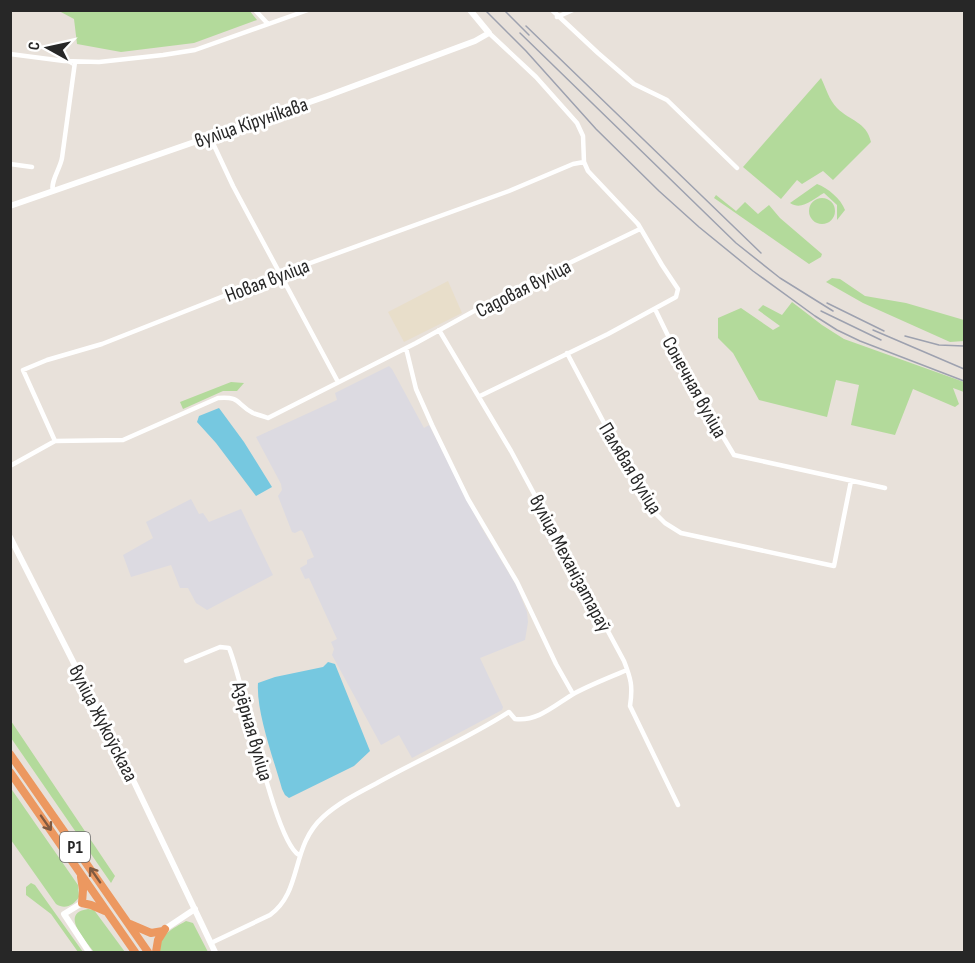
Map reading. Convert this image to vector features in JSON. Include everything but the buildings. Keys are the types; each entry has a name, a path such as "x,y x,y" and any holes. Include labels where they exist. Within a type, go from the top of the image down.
{"highway":[{"name":"Р1","path":"10,754 148,952"},
{"name":"Р1","path":"10,772 135,952"},
{"path":"80,873 83,890 82,903 91,904 108,913"},
{"path":"128,923 147,932 164,930"},
{"path":"156,952 158,940 164,930"}],"street":[{"path":"255,10 268,24"},
{"path":"10,54 75,62 129,60 195,50 291,18 308,10"},
{"path":"470,10 489,33 536,77 577,123 583,136 584,162 588,171 633,217 678,291 676,297 608,334 480,396"},
{"path":"552,10 634,84 667,100 738,168"},
{"path":"557,16 573,10"},
{"name":"вуліца Кірунікава","path":"10,206 471,43 489,33"},
{"path":"52,191 62,158 75,62"},
{"path":"210,137 338,382"},
{"name":"Новая вуліца","path":"55,441 23,370 47,360 102,344 280,274 508,191 573,164 584,162"},
{"path":"10,165 32,167"},
{"name":"Садовая вуліца","path":"55,441 123,440 218,398 229,397 238,400 253,412 268,418 406,348 505,294 640,229"},
{"name":"Сонечная вуліца","path":"654,309 692,385 734,454 885,488"},
{"name":"вуліца Механізатараў","path":"439,330 511,450 627,670 633,687 630,705 678,805"},
{"path":"406,348 416,389 432,425 468,499 517,582 573,694"},
{"name":"Палявая вуліца","path":"567,353 639,489 656,514 673,529 692,536 834,566 851,481"},
{"path":"10,466 55,441"},
{"name":"вуліца Жукоўскага","path":"10,537 215,952"},
{"name":"Азёрная вуліца","path":"186,661 220,647 229,648 274,806 290,846 299,855"},
{"path":"211,943 279,909 288,895 307,835 330,812 355,795 509,712 515,719 525,720 547,711 573,694 627,670"},
{"path":"82,903 64,915 89,952"},
{"path":"164,930 195,909"}],"shaded area":[{"path":"448,281 462,313 404,342 388,312"},
{"path":"389,366 424,428 429,425 480,525 516,585 527,612 528,622 525,640 480,658 503,707 502,710 412,758 399,735 381,745 332,655 334,649 331,642 337,639 309,578 305,579 300,568 307,564 307,560 314,557 303,532 301,530 292,532 278,496 282,490 281,484 256,437 337,400 335,393"},
{"path":"191,499 199,514 203,513 209,522 241,509 273,575 207,610 196,603 188,588 180,588 171,565 131,577 123,555 153,538 146,522"}],"green space":[{"path":"249,10 257,20 194,43 121,52 77,44 74,19 59,11"},
{"path":"821,78 834,105 866,130 871,142 833,180 823,171 802,184 797,180 781,199 743,167"},
{"path":"817,184 834,194 843,206 845,210 837,220 837,205 824,193 803,205 790,203"},
{"path":"716,195 736,211 745,202 758,214 769,205 780,218 822,254 821,257 809,264 714,198"},
{"path":"822,198 832,201 835,211 832,221 822,224 812,221 809,211 812,201"},
{"path":"832,278 840,279 865,296 906,303 964,320 964,341 950,342 863,303 826,282"},
{"path":"792,302 844,339 964,382 964,392 953,388 959,404 955,407 913,389 895,435 851,425 859,385 836,380 827,417 759,400 733,353 718,338 718,318 741,308 773,330 780,326 758,310 763,305 782,315"},
{"path":"231,382 244,383 237,391 223,391 183,409 180,402"},
{"path":"11,721 115,876 111,883 11,738"},
{"path":"10,787 78,885 79,897 66,907 56,904 11,840"},
{"path":"31,883 35,885 83,952 78,952 51,914 26,895 26,887"},
{"path":"88,909 94,910 125,952 94,952 80,934 75,921 75,916"},
{"path":"186,921 193,923 208,952 160,952 161,941 164,937"}],"water":[{"path":"219,408 244,442 272,487 256,496 197,422 199,416"},
{"path":"328,662 335,664 370,751 354,766 289,798 282,789 266,736 258,683 323,667"}],"railway":[{"path":"485,10 526,51 596,129 659,191 753,271 837,330 964,381"},
{"path":"504,10 529,35"},
{"path":"526,26 761,253"},
{"path":"520,33 736,243 780,278 833,311"},
{"path":"827,303 884,331"},
{"path":"821,311 881,340"},
{"path":"873,330 964,369"},
{"path":"905,336 939,345 964,346"}]}
